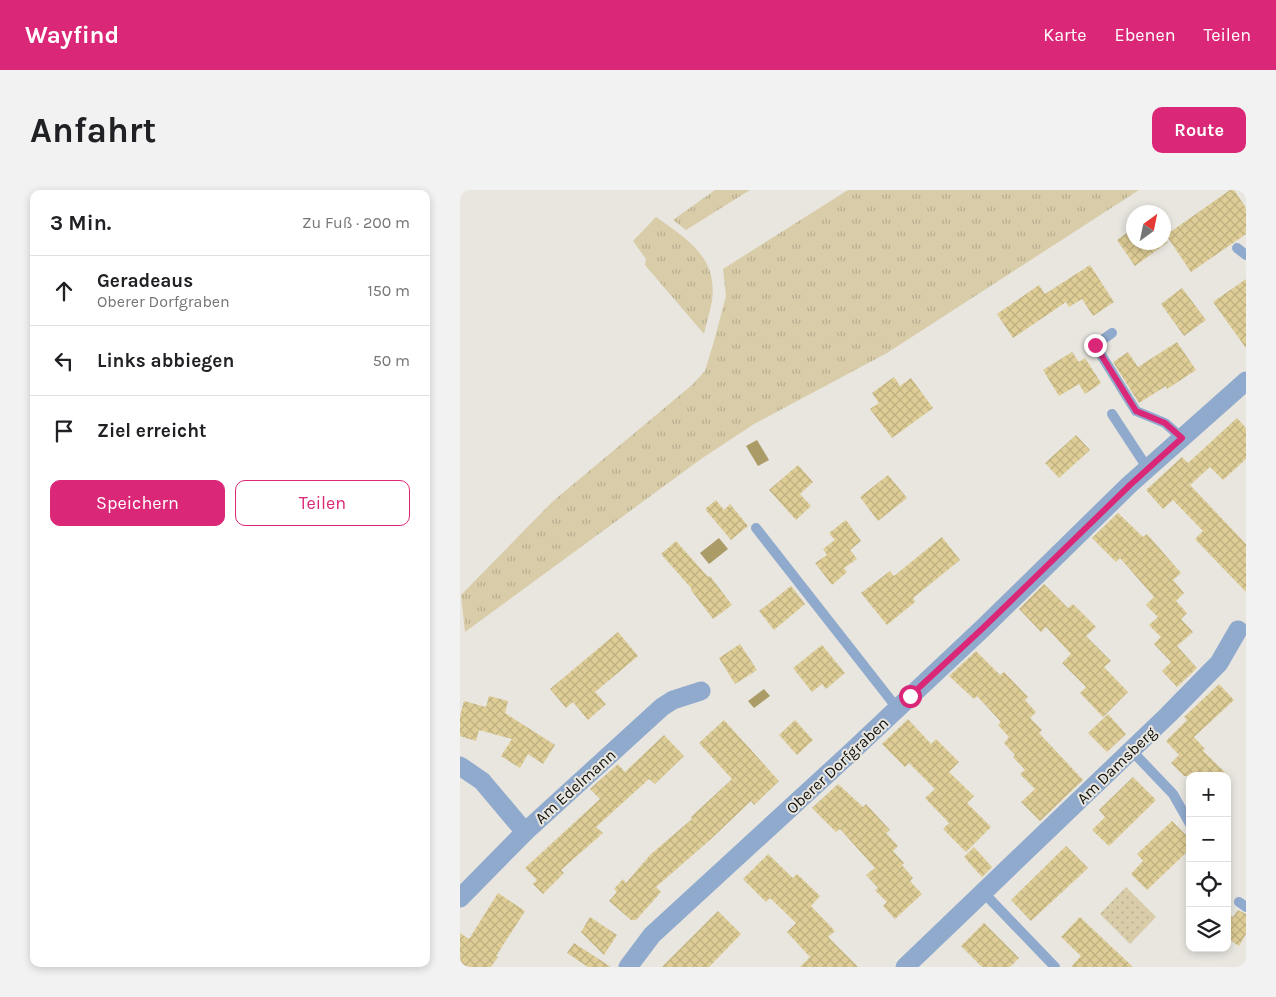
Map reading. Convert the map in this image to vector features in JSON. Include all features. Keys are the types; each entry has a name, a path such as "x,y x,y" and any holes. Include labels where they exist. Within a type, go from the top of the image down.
{"street":[{"name":"Oberer Dorfgraben","path":"628,967 652,935 803,797 983,628 1148,469 1246,381"},
{"name":"Am Damsberg","path":"906,967 1219,663 1238,630"},
{"name":"Am Edelmann","path":"460,898 525,832 662,706 673,700 701,691"},
{"path":"460,766 482,781 525,832"}],"lane":[{"path":"1237,248 1246,255"},
{"path":"1112,332 1095,345 1136,411 1165,423 1182,438"},
{"path":"1112,414 1148,469"},
{"path":"756,528 897,708"},
{"path":"1131,750 1173,794 1186,817"},
{"path":"983,892 1055,967"}],"green space":[{"path":"715,190 750,190 686,230 673,220"},
{"path":"848,190 1139,190 887,353 754,424 701,459 465,632 461,595 552,502 692,385 705,371 726,296 723,269"},
{"path":"656,217 679,233 698,251 710,272 713,286 712,301 704,334 645,265 646,259 633,241"},
{"path":"1126,887 1156,917 1130,944 1100,914"}],"shaded area":[{"path":"757,440 769,460 758,466 746,446"},
{"path":"719,538 728,549 709,564 700,553"},
{"path":"764,689 770,696 754,708 748,701"}],"building":[{"path":"1230,190 1234,190 1246,208 1246,234 1191,272 1171,242 1171,231"},
{"path":"1126,234 1126,250 1157,250 1135,266 1117,240"},
{"path":"1090,265 1114,302 1093,316 1082,299 1069,307 1066,302 1013,338 997,314 1039,285 1045,294"},
{"path":"1246,279 1246,348 1213,302"},
{"path":"1182,288 1206,320 1184,336 1161,304"},
{"path":"1177,342 1196,370 1167,389 1166,386 1139,403 1113,362 1128,352 1138,367"},
{"path":"1072,352 1079,362 1085,358 1101,383 1085,394 1079,384 1059,396 1043,370"},
{"path":"894,377 900,386 911,378 933,408 892,438 870,409 879,403 872,393"},
{"path":"1237,418 1246,428 1246,459 1223,480 1210,467 1190,485 1246,544 1246,592 1195,539 1203,531 1173,500 1163,509 1146,490 1182,457 1188,463"},
{"path":"1076,435 1090,450 1059,478 1045,463"},
{"path":"798,465 813,482 800,494 811,506 796,520 769,490"},
{"path":"888,475 907,498 878,521 860,497"},
{"path":"716,500 724,510 730,504 748,526 731,540 705,509"},
{"path":"1118,513 1143,537 1147,534 1181,573 1173,580 1184,593 1176,601 1187,613 1181,619 1193,632 1177,646 1197,668 1177,687 1162,671 1171,662 1154,644 1161,637 1149,625 1158,617 1146,605 1154,597 1120,558 1116,562 1092,538"},
{"path":"846,520 861,541 850,550 857,559 844,568 847,572 832,585 815,563 827,555 823,549 835,540 829,533"},
{"path":"942,537 960,560 913,598 915,602 887,625 861,593 890,571 894,576"},
{"path":"676,541 708,577 710,576 732,605 713,619 692,589 661,554"},
{"path":"1044,584 1068,608 1073,604 1096,627 1086,636 1111,661 1104,667 1128,692 1103,717 1080,693 1086,687 1062,663 1071,654 1046,627 1041,632 1019,609"},
{"path":"791,586 805,604 774,630 759,611"},
{"path":"618,632 638,656 595,692 606,704 588,720 573,702 566,708 550,689"},
{"path":"740,644 757,670 735,684 719,658"},
{"path":"822,645 845,673 826,689 822,684 812,692 793,668"},
{"path":"976,651 1000,675 1004,672 1028,697 1025,700 1036,712 1030,718 1042,730 1039,733 1083,780 1040,821 1021,802 1035,789 1020,774 1025,770 1004,743 1009,737 998,725 1001,722 977,696 974,699 949,676"},
{"path":"1219,684 1234,700 1194,737 1205,749 1203,751 1225,772 1186,772 1186,776 1184,776 1171,763 1179,755 1166,741 1187,720 1184,717"},
{"path":"489,696 508,701 505,713 555,745 543,764 528,754 520,768 501,756 512,739 479,730 476,741 460,736 460,716 464,701 486,707"},
{"path":"1108,714 1126,734 1107,752 1088,733"},
{"path":"908,719 931,744 936,739 959,762 949,772 974,796 967,803 991,827 966,852 943,829 949,823 925,798 935,789 909,763 905,767 882,744"},
{"path":"724,720 779,781 754,805 751,801 656,887 661,892 636,920 631,920 609,901 617,892 614,889 623,879 626,883 650,855 692,819 691,817 732,779 699,743"},
{"path":"795,720 813,740 797,755 779,735"},
{"path":"664,735 684,756 655,784 649,779 596,827 603,833 561,870 564,873 543,894 533,884 537,880 525,868 600,799 590,789 618,764 625,772"},
{"path":"1133,777 1156,800 1109,846 1092,830 1105,817 1099,810"},
{"path":"838,784 863,807 866,804 890,830 886,833 898,846 893,851 904,863 902,865 913,878 910,881 922,894 895,919 883,906 887,902 875,890 878,888 866,875 875,868 840,829 836,832 812,808"},
{"path":"1172,821 1186,835 1186,853 1147,890 1131,874 1143,861 1137,854"},
{"path":"1066,846 1088,868 1031,921 1011,900"},
{"path":"974,847 992,867 982,877 964,857"},
{"path":"768,854 793,878 797,874 820,896 811,906 835,931 828,937 858,967 800,967 810,957 787,932 796,923 770,898 766,902 743,879"},
{"path":"498,893 525,911 491,967 460,967 460,933 469,939"},
{"path":"1238,910 1246,914 1246,934 1239,946 1231,941 1231,916 1233,917"},
{"path":"718,911 741,934 709,967 662,967"},
{"path":"590,917 617,935 604,955 581,932"},
{"path":"1080,917 1133,967 1071,967 1081,956 1061,937"},
{"path":"984,923 1019,958 1010,967 982,967 961,946"},
{"path":"574,943 611,967 588,967 567,953"}],"route":[{"path":"910,696 1130,485 1182,438 1165,423 1136,411 1095,345"}]}
